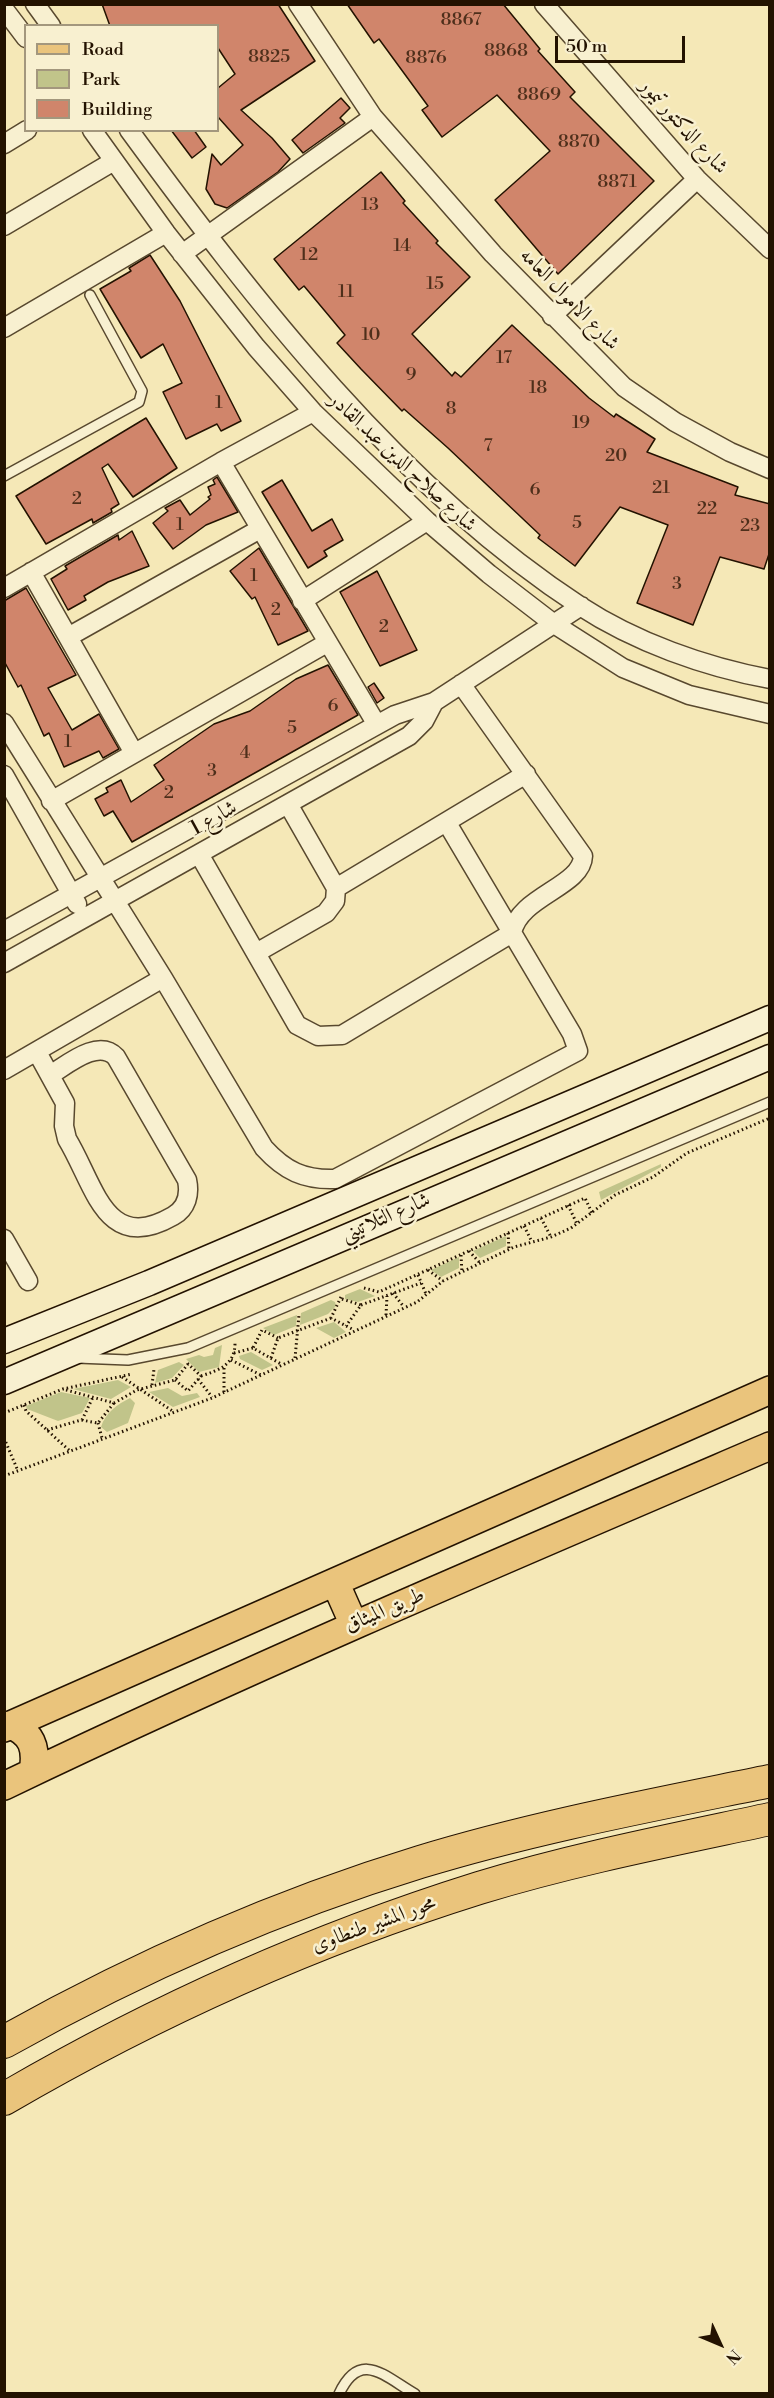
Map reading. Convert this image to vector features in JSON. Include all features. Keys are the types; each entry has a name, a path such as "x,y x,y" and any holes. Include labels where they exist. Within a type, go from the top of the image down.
{"highway":[{"name":"محور المشير طنطاوى","path":"4,2042 153,1966 285,1910 352,1885 420,1862 541,1829 770,1781"},
{"name":"محور المشير طنطاوى","path":"4,2099 165,2012 278,1961 352,1932 437,1902 545,1869 770,1819"}],"main road":[{"name":"شارع التلاتيني","path":"4,1341 179,1270 770,1018"},
{"name":"شارع التلاتيني","path":"4,1382 770,1057"},
{"path":"7,1727 770,1390"},
{"name":"طريق الميثاق","path":"4,1786 354,1624 770,1446"},
{"path":"335,1582 354,1624"},
{"path":"7,1727 27,1734 32,1742 35,1751 33,1772"}],"street":[{"path":"35,4 50,24"},
{"name":"شارع الاموال العامه","path":"298,4 374,117 465,222 552,316 624,387 675,422 730,452 770,469"},
{"name":"شارع الدكتور تيمور","path":"544,4 697,178 770,249"},
{"path":"4,9 24,35"},
{"path":"182,254 374,117"},
{"path":"4,144 24,132"},
{"name":"شارع صلاح الدين عبد القادر","path":"93,132 166,233 256,347 313,412 427,521 489,574 554,624 623,668 689,695 770,714"},
{"name":"شارع صلاح الدين عبد القادر","path":"130,132 207,236 278,324 395,450 505,552 580,606 631,634 689,656 770,679"},
{"path":"4,226 114,161"},
{"path":"552,316 697,178"},
{"path":"4,328 166,233"},
{"path":"7,581 31,572 221,462 313,412"},
{"path":"221,462 377,725"},
{"path":"302,601 427,521"},
{"path":"68,637 260,529"},
{"path":"31,572 134,753"},
{"name":"شارع 1","path":"4,931 395,715 434,702 580,606"},
{"path":"51,801 327,643"},
{"path":"461,684 581,851 583,861 578,871 530,905 514,923 513,933"},
{"name":"شارع 1","path":"4,963 409,736 424,721 434,702"},
{"path":"4,723 163,978 264,1148 286,1169 315,1180 335,1179 578,1051 572,1034 447,823"},
{"path":"336,888 526,774"},
{"path":"4,775 86,917"},
{"path":"256,953 326,914 334,901 336,888 288,804"},
{"path":"199,854 297,1025 318,1036 342,1035 513,933"},
{"path":"4,1049 9,1068 163,978"},
{"path":"37,1052 65,1103 64,1126 67,1139 109,1217 124,1227 142,1229 177,1214 186,1202 187,1180 116,1057 107,1051 97,1050 50,1075"},
{"path":"4,1239 28,1281"}],"lane":[{"path":"4,476 139,402 142,398 142,391 90,295"},
{"path":"66,1356 107,1361 148,1358 188,1348 770,1102"},
{"path":"339,2394 352,2373 360,2368 370,2368 415,2394"}],"path":[{"path":"4,1476 212,1398 404,1307 443,1281 509,1250 551,1237 577,1224 615,1195 653,1177 687,1153 770,1118"},
{"path":"361,1287 379,1292 585,1198 592,1213"},
{"path":"568,1205 577,1224"},
{"path":"541,1218 551,1237"},
{"path":"524,1226 532,1242"},
{"path":"508,1233 509,1250"},
{"path":"469,1251 481,1263"},
{"path":"461,1255 462,1273"},
{"path":"428,1270 443,1281"},
{"path":"418,1275 426,1294"},
{"path":"346,1326 361,1305 421,1283"},
{"path":"330,1300 350,1291"},
{"path":"393,1293 404,1307"},
{"path":"386,1316 387,1296"},
{"path":"341,1297 361,1305"},
{"path":"253,1348 262,1330 278,1338 330,1318 341,1297"},
{"path":"290,1316 299,1312 296,1358"},
{"path":"330,1318 355,1330"},
{"path":"252,1331 271,1324"},
{"path":"175,1380 188,1391 200,1378 224,1367 234,1353 235,1342 231,1330"},
{"path":"271,1358 278,1338"},
{"path":"234,1353 253,1348 282,1365"},
{"path":"183,1359 200,1378 212,1398"},
{"path":"231,1360 261,1375"},
{"path":"98,1423 114,1403 137,1389 175,1380 188,1364"},
{"path":"143,1372 162,1366"},
{"path":"224,1367 224,1392"},
{"path":"152,1386 154,1369"},
{"path":"4,1413 63,1389 133,1374"},
{"path":"122,1377 174,1412"},
{"path":"63,1389 114,1403"},
{"path":"81,1420 93,1397"},
{"path":"24,1405 26,1411 70,1451"},
{"path":"46,1430 81,1420 98,1423"},
{"path":"98,1423 102,1439"},
{"path":"4,1438 18,1471"}],"green space":[{"path":"661,1164 661,1167 601,1200 599,1192"},
{"path":"506,1236 506,1246 480,1258 473,1251"},
{"path":"459,1257 459,1268 441,1277 431,1270"},
{"path":"360,1289 375,1296 358,1302 345,1299 345,1295"},
{"path":"331,1300 336,1306 328,1314 300,1325 301,1313"},
{"path":"297,1315 296,1326 274,1335 263,1328"},
{"path":"334,1322 346,1332 334,1338 316,1328"},
{"path":"222,1345 219,1367 199,1372 186,1359 199,1355 204,1357 213,1355 215,1348"},
{"path":"251,1352 273,1365 262,1370 240,1359 239,1356"},
{"path":"179,1362 184,1365 172,1378 155,1383 158,1370"},
{"path":"118,1380 131,1387 111,1399 73,1389"},
{"path":"168,1388 182,1396 197,1393 200,1397 173,1407 149,1392"},
{"path":"61,1392 90,1398 82,1413 58,1421 27,1409 26,1406"},
{"path":"130,1398 135,1403 128,1423 107,1432 101,1427 106,1417"}],"building":[{"path":"102,4 278,4 315,61 241,110 272,138 290,159 278,172 227,208 215,204 206,189 212,154 221,165 243,145 219,118 219,87 235,74 219,50 219,24 109,24"},
{"path":"347,4 503,4 540,49 538,51 575,92 570,97 654,181 558,274 495,200 550,151 497,95 442,137 422,110 428,106 379,39 374,43"},
{"path":"341,98 350,108 340,118 345,123 303,153 292,140"},
{"path":"172,132 195,132 206,147 192,158"},
{"path":"381,172 405,201 403,203 438,241 436,243 470,277 412,334 452,376 455,372 461,377 512,325 589,398 614,417 616,414 655,439 647,452 738,487 735,495 770,504 770,551 764,569 720,557 693,625 637,603 668,525 620,507 575,566 538,538 540,535 448,448 404,409 402,411 361,369 337,343 345,335 304,286 299,290 274,259"},
{"path":"150,255 180,301 241,421 221,431 217,424 186,439 163,392 182,383 163,344 141,358 100,289 131,271 129,268"},
{"path":"146,418 177,468 133,497 108,464 102,468 119,504 111,509 112,512 93,523 92,519 46,544 16,496"},
{"path":"217,477 238,512 206,525 173,549 153,523 168,511 165,508 180,500 190,515 210,499 208,487 215,484 213,480"},
{"path":"282,480 312,531 332,519 343,540 324,551 327,556 308,568 262,492"},
{"path":"132,531 149,566 108,582 84,596 86,600 68,610 51,579 67,569 65,566 118,535 119,540"},
{"path":"259,548 308,631 278,645 255,597 252,599 230,571"},
{"path":"377,571 417,650 380,666 340,592"},
{"path":"26,588 76,675 48,688 72,730 99,714 119,749 103,758 99,751 64,767 49,733 44,736 21,685 18,687 4,661 4,601"},
{"path":"328,665 358,715 132,842 113,811 104,816 95,799 108,792 106,788 121,780 131,802 164,780 154,765 214,724 250,711 296,679"},
{"path":"374,683 384,698 377,703 368,687"}]}
